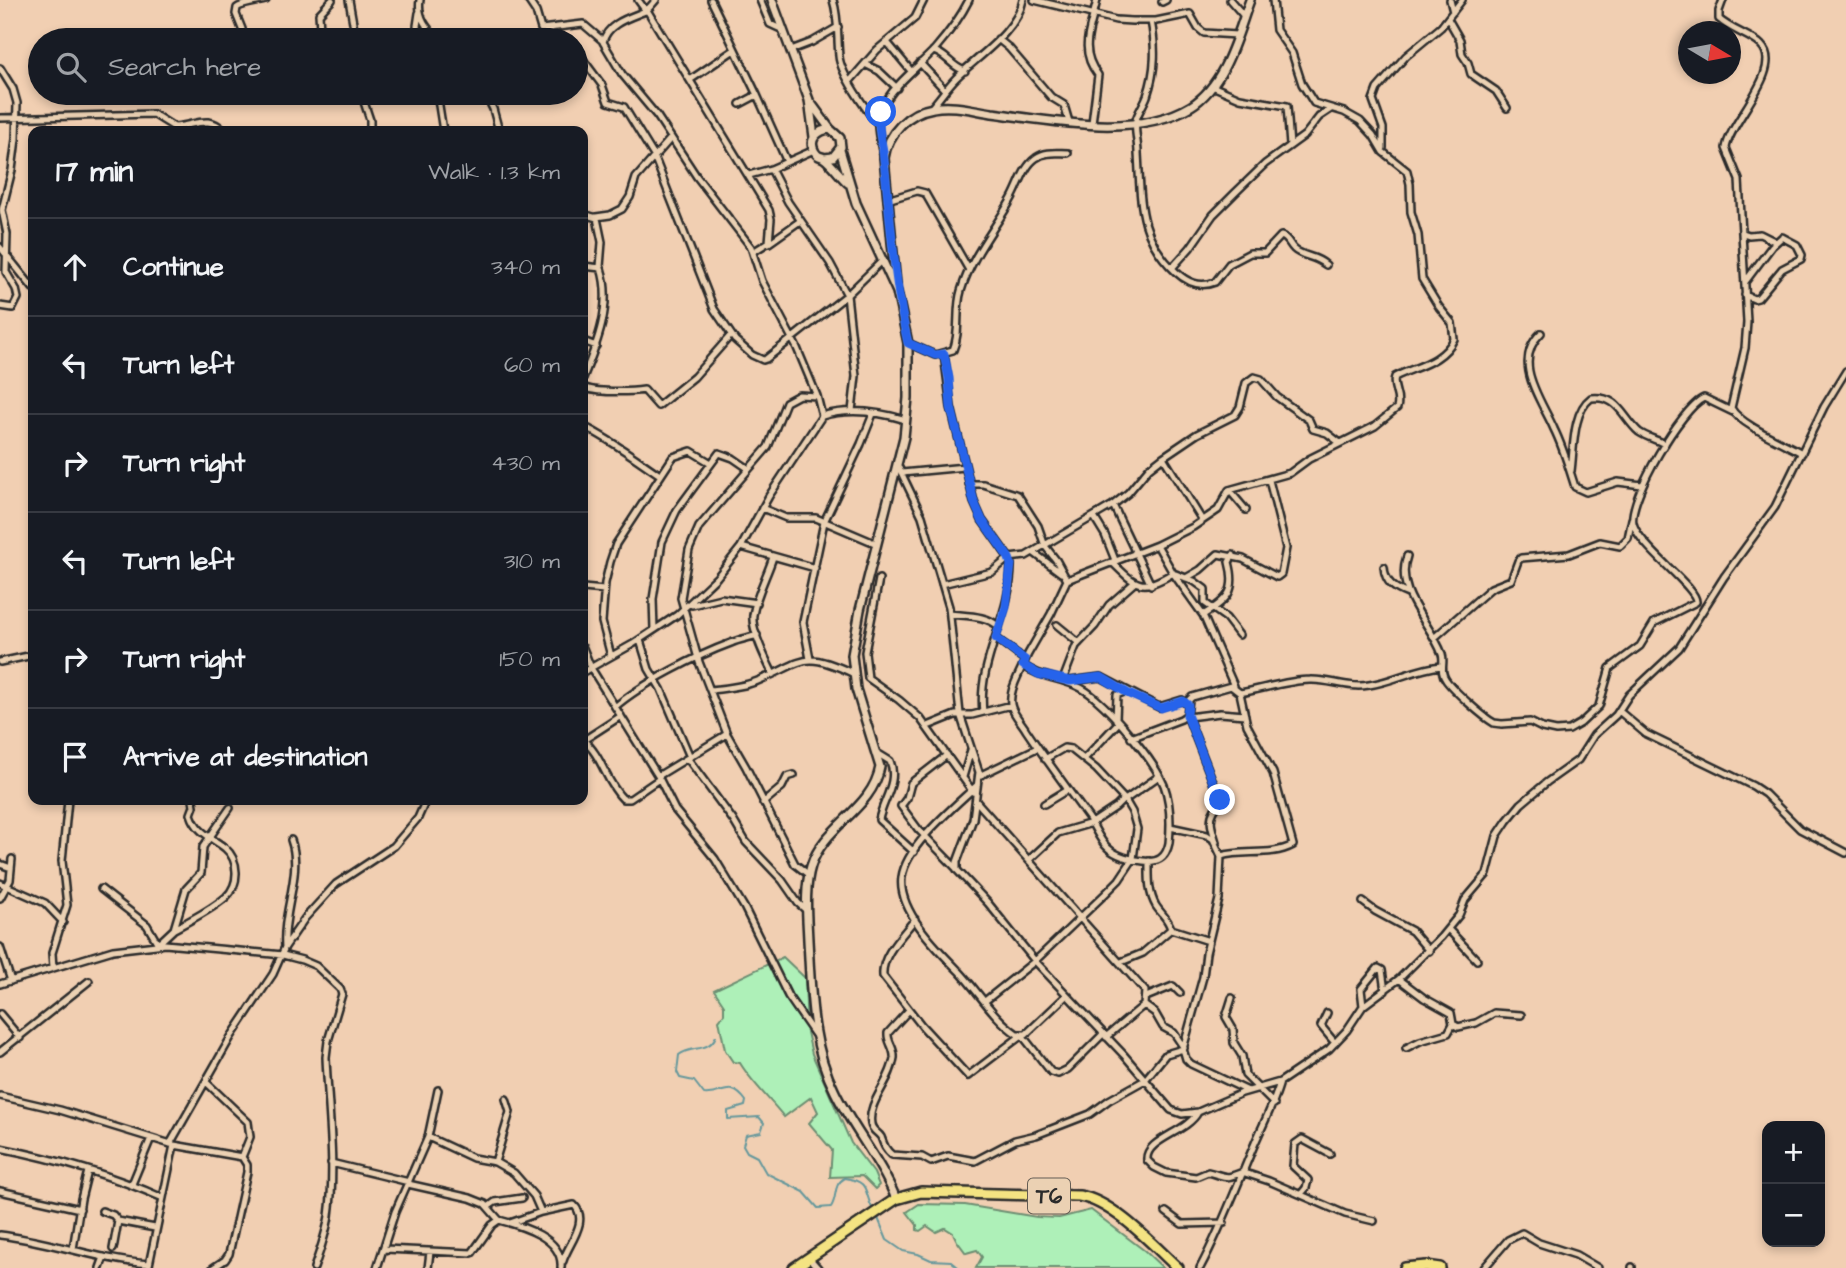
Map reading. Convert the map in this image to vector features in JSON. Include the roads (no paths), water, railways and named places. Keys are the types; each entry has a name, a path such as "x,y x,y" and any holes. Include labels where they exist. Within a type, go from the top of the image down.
{"highway":[{"name":"T6","path":"794,1268 882,1207 896,1199 921,1192 1085,1197 1096,1200 1178,1268"},
{"path":"1405,1268 1440,1268"}],"main road":[{"path":"772,0 809,100 814,150 849,184"},
{"path":"896,1199 826,1074 812,1007 807,910 809,875 818,849 828,835 865,800 874,787 880,767 852,673 855,632 877,544 900,470 906,420 908,343 897,292 887,200 884,158 887,145 895,131 909,119 930,108 945,107 1069,122 1135,124 1158,121 1193,105 1219,78 1250,0"},
{"path":"809,100 840,138 840,150 849,184 897,292"},
{"path":"814,138 822,131 830,129"},
{"path":"824,158 833,157 840,150"}],"street":[{"path":"242,28 236,14 237,8 242,4 251,5 265,0"},
{"path":"320,28 319,13 332,0"},
{"path":"349,0 354,28"},
{"path":"418,28 420,0"},
{"path":"528,0 536,12 540,28"},
{"path":"638,0 771,214 769,243"},
{"path":"603,41 613,26 647,11 656,0"},
{"path":"711,0 787,162"},
{"path":"760,0 770,24 783,30"},
{"path":"834,0 839,57 861,102 878,124"},
{"path":"850,81 917,16 924,0"},
{"path":"884,158 878,124 883,108 911,71 933,51 961,16 969,0"},
{"path":"930,108 1015,21 1023,0"},
{"path":"1037,0 1116,20 1151,21 1191,14 1198,28 1204,33 1237,35"},
{"path":"1092,123 1098,73 1092,66 1087,48 1097,0"},
{"path":"1230,0 1244,16"},
{"path":"1066,680 1094,698 1131,738 1160,776 1167,797 1170,827 1166,854 1160,859 1133,859 1111,851 1102,842 1092,823 1037,748 1011,705 1013,688 1024,662 1048,621 1066,579 1157,545 1217,510 1230,490 1290,473 1309,459 1375,426 1391,413 1398,402 1393,381 1395,377 1433,361 1451,346 1455,332 1452,323 1424,285 1407,171 1382,152 1378,141 1360,121 1317,105 1306,92 1294,56 1275,25 1276,8 1273,0"},
{"path":"1450,0 1453,12"},
{"path":"1382,152 1383,128 1373,100 1377,89 1406,56 1448,19 1462,0"},
{"path":"1723,0 1718,13 1719,19 1760,44 1766,55 1766,72 1736,122 1726,145 1726,152 1739,176 1747,337 1734,391 1732,412"},
{"path":"419,12 428,28"},
{"path":"1448,19 1460,40 1461,51 1471,74 1496,91 1507,108"},
{"path":"1151,21 1156,45 1153,69 1147,97 1135,124 1140,187 1147,228 1156,251 1172,268 1193,283 1212,284 1229,264 1250,253 1265,253 1284,235 1295,250 1316,257 1326,265"},
{"path":"558,28 583,24 588,28"},
{"path":"791,50 838,27"},
{"path":"588,28 603,41 622,74 657,116 721,209 743,234 753,253 758,272 792,337 817,396 822,415 762,508 741,547 690,606 640,640 588,670"},
{"path":"998,39 1051,97 1064,105 1069,122"},
{"path":"887,43 911,71"},
{"path":"690,80 734,50"},
{"path":"933,51 943,54 954,66 965,71"},
{"path":"920,63 945,90"},
{"path":"865,64 879,71 897,88"},
{"path":"588,66 602,85 608,103 619,104 626,109 654,157 708,295 731,335 752,355 763,360 847,295 883,260"},
{"path":"0,68 15,95 17,117 12,170 2,205 7,234 7,276 19,298 13,308 0,306"},
{"path":"0,83 8,82"},
{"path":"1212,86 1240,97 1287,106 1290,146"},
{"path":"740,104 757,95"},
{"path":"365,105 370,126"},
{"path":"440,105 443,126"},
{"path":"491,105 498,126"},
{"path":"1172,268 1213,215 1265,164 1305,135 1319,117 1331,109"},
{"path":"0,118 153,114 172,126"},
{"path":"180,126 209,121 219,126"},
{"path":"588,215 610,215 622,209 630,197 636,178 671,138"},
{"path":"749,175 771,169 814,150"},
{"path":"908,343 935,355 953,350 956,345 960,295 969,270 1030,163 1044,154 1068,153"},
{"path":"771,169 784,197 830,263 847,295 856,376 852,411"},
{"path":"887,200 917,191 925,192 969,270"},
{"path":"588,366 601,328 605,291 600,267 602,242 596,217"},
{"path":"753,253 800,221"},
{"path":"1743,233 1760,234 1776,242"},
{"path":"1745,282 1782,237 1791,240 1800,250 1801,260 1782,269 1758,298 1745,295"},
{"path":"0,247 28,282"},
{"path":"588,266 600,267"},
{"path":"1541,333 1533,340 1528,353 1529,375 1557,434 1575,487 1582,491 1591,491 1618,482 1642,485"},
{"path":"588,389 597,392 616,389 633,392 644,390 658,406 694,377 731,335"},
{"path":"588,343 596,346"},
{"path":"944,354 951,407 978,513 1009,558 1010,585 984,677 983,712"},
{"path":"947,755 911,783 901,806 925,837 988,903 1035,961 1171,1110 1182,1114 1198,1112 1280,1082 1335,1044 1363,1006 1385,991 1429,951 1459,915 1465,900 1487,874 1497,836 1521,804 1574,764 1594,735 1619,711 1629,695 1679,648 1724,577 1775,507 1824,407 1846,371"},
{"path":"942,584 992,572 1009,558 1024,557 1113,505 1163,457 1196,434 1235,415 1240,407 1246,383 1254,377 1261,379 1276,397 1309,420 1313,429 1327,433 1340,443"},
{"path":"809,875 795,864 727,734 697,657 683,611 681,593 692,538 699,527 769,444 786,401 799,395 817,396"},
{"path":"1571,475 1579,418 1586,402 1591,398 1603,398 1616,403 1640,432 1665,444"},
{"path":"1434,638 1491,588 1511,580 1521,558 1569,554 1600,542 1620,546 1628,538 1642,485 1665,444 1700,399 1710,399 1802,453"},
{"path":"822,415 852,411 883,414 906,420"},
{"path":"810,659 804,639 803,622 824,520 873,414"},
{"path":"588,428 607,438 623,452 660,475"},
{"path":"611,656 602,622 604,590 616,544 669,461 678,453 695,452 711,463"},
{"path":"654,630 653,599 657,563 662,542 677,510 720,453 749,469"},
{"path":"1163,457 1202,520"},
{"path":"956,868 972,819 979,776 960,714 954,680 950,614 922,516 900,470 965,467"},
{"path":"1186,578 1200,570 1214,556 1233,555 1269,574 1277,577 1281,574 1286,548 1269,480"},
{"path":"969,484 983,484 1017,494 1038,526 1045,546 1066,579"},
{"path":"1230,490 1245,510"},
{"path":"1113,505 1151,585"},
{"path":"762,508 786,518 810,516 824,520 877,544"},
{"path":"1094,517 1105,535 1114,561 1134,583 1151,585 1173,573 1203,586 1205,603 1226,618 1239,635"},
{"path":"1407,556 1403,576 1408,594 1434,638 1443,659 1443,676 1446,681 1494,723 1530,722 1556,731 1569,730 1599,706 1610,668 1640,646 1654,624 1697,600 1695,594 1664,565 1641,536 1634,525 1633,517"},
{"path":"1157,545 1203,615 1234,686 1240,692 1247,725 1273,773 1293,845 1258,853 1244,851 1220,856"},
{"path":"741,547 816,568"},
{"path":"1033,552 1054,566 1066,579"},
{"path":"1203,615 1227,596 1233,574 1229,562 1233,555"},
{"path":"773,557 753,619 773,674"},
{"path":"1384,568 1387,580 1392,586 1408,594"},
{"path":"879,579 865,652 867,675 871,682 899,700 928,726 975,793 1080,918 1141,984 1146,997 1144,1005 1068,1069 1058,1074 1051,1072 1022,1035 1010,1029 915,919 902,885 903,870 925,837 975,793"},
{"path":"1066,680 1073,651 1098,622 1104,610 1134,583"},
{"path":"588,588 604,590"},
{"path":"690,606 721,598 757,603"},
{"path":"950,614 985,619 999,626"},
{"path":"1057,625 1079,643"},
{"path":"615,707 630,694 697,657 731,642 757,635"},
{"path":"996,638 1038,674 1066,680 1098,676 1159,707 1182,700 1188,705"},
{"path":"640,640 649,669 657,680 689,758 746,842 807,910"},
{"path":"0,662 28,656"},
{"path":"711,690 747,685 791,664 810,659 830,663 852,673"},
{"path":"588,660 684,822 715,859 744,907 788,996 817,1038"},
{"path":"1240,692 1305,680 1342,685 1370,685 1403,677 1421,668 1442,666"},
{"path":"1184,1049 1220,899 1220,856 1211,823 1220,800 1187,716 1188,705 1192,697 1234,686"},
{"path":"1084,758 1117,722 1117,695 1126,691"},
{"path":"928,726 960,714 972,715 1011,705"},
{"path":"1619,711 1634,726 1659,742 1753,786 1765,794 1784,816 1800,829 1846,853"},
{"path":"1131,738 1187,716 1220,713 1245,715"},
{"path":"588,737 621,716"},
{"path":"588,745 623,799 630,799 659,777 727,734"},
{"path":"985,1001 1035,961 1080,918 1119,880 1133,859 1137,830 1125,799 1084,758 1069,747 1045,759"},
{"path":"979,776 1037,748"},
{"path":"963,777 971,750"},
{"path":"877,753 890,761 893,772 888,799 879,820 914,852"},
{"path":"764,803 782,787 787,777 794,775"},
{"path":"1030,859 1058,833 1092,823 1160,776"},
{"path":"1044,804 1067,790"},
{"path":"53,968 52,953 67,905 62,877 62,843 67,805"},
{"path":"158,944 174,929 225,898 236,872 233,857 223,846 208,838 191,817 194,805"},
{"path":"285,947 305,918 336,884 388,852 408,832 424,805"},
{"path":"174,929 186,890 201,873 201,853 208,838 230,808"},
{"path":"1170,827 1207,835 1217,845"},
{"path":"0,1235 24,1237 149,1266 172,1144 283,955 284,925 296,859 291,840"},
{"path":"0,898 3,885 10,880 12,859"},
{"path":"1149,861 1148,883 1156,905 1168,918 1171,929"},
{"path":"0,864 12,868"},
{"path":"3,885 45,903 63,922"},
{"path":"101,889 147,925 158,944"},
{"path":"1363,902 1412,931 1429,951"},
{"path":"915,919 893,948 882,971 884,979 968,1076 1022,1035 1067,995"},
{"path":"1171,929 1209,941"},
{"path":"1121,962 1143,953 1171,929"},
{"path":"1448,929 1477,960"},
{"path":"0,984 113,950 158,944 283,955 316,966 342,994 326,1057 331,1163 329,1219 314,1268 323,1268"},
{"path":"0,947 10,981"},
{"path":"1363,1006 1361,989 1378,968 1382,970 1385,991"},
{"path":"1399,979 1424,998 1451,1013 1453,1024 1448,1033 1406,1048"},
{"path":"0,1052 89,981"},
{"path":"1146,997 1173,986 1180,993"},
{"path":"1232,998 1226,1017 1233,1029 1234,1043 1242,1056 1245,1075 1274,1104"},
{"path":"1144,1005 1156,1013 1163,1027 1174,1033 1191,1064 1250,1091"},
{"path":"909,1010 888,1032 887,1038 894,1052 894,1060 887,1082 876,1100 872,1128 892,1155 922,1157 931,1162 946,1156 975,1161 1014,1140 1036,1135 1090,1114 1145,1080 1166,1054 1184,1049"},
{"path":"1327,1013 1321,1026 1335,1044"},
{"path":"1453,1024 1465,1027 1494,1013 1521,1015"},
{"path":"0,1014 20,1038"},
{"path":"206,1082 248,1122 250,1137 242,1157"},
{"path":"1200,1268 1224,1223 1256,1141 1274,1104 1280,1082"},
{"path":"377,1268 395,1212 428,1137 438,1090"},
{"path":"0,1096 35,1103 172,1144 242,1157 246,1162 247,1172 233,1242 225,1261 213,1268"},
{"path":"495,1162 510,1112 506,1099"},
{"path":"1198,1112 1190,1124 1151,1146 1146,1154 1147,1160 1159,1171 1192,1177 1208,1172 1220,1178 1245,1172 1334,1210 1374,1221"},
{"path":"428,1137 473,1158 495,1162 520,1178 534,1196 541,1212"},
{"path":"132,1184 151,1138"},
{"path":"1301,1194 1308,1180 1293,1166 1295,1144 1302,1139 1330,1154"},
{"path":"0,1148 132,1184 163,1198"},
{"path":"331,1163 470,1198 488,1207 499,1220 549,1241 557,1248 561,1266"},
{"path":"74,1249 88,1171"},
{"path":"0,1191 80,1209"},
{"path":"488,1207 492,1203 523,1198"},
{"path":"508,1223 574,1205 580,1211 579,1227 561,1266"},
{"path":"102,1212 113,1215 118,1221 155,1228"},
{"path":"1166,1212 1182,1224 1224,1223"},
{"path":"385,1249 472,1253 492,1224 499,1220"},
{"path":"113,1249 118,1221"},
{"path":"1483,1268 1508,1240 1522,1233 1539,1243 1576,1255 1598,1268"},
{"path":"428,1268 430,1252"},
{"path":"100,1268 107,1258"},
{"path":"107,1258 109,1268"},
{"path":"809,1258 818,1268"}],"waterway":[{"path":"716,1036 709,1045 679,1055 677,1072 680,1078 694,1081 704,1094 726,1090 740,1094 746,1101 745,1106 728,1111 728,1119 759,1117 764,1123 761,1132 746,1135 743,1145 747,1152 757,1157 766,1173 804,1192 818,1208 831,1207 838,1184 845,1178 859,1182 865,1188 873,1210"},
{"path":"878,1218 887,1240 903,1251 931,1260 951,1261 959,1268"}]}
